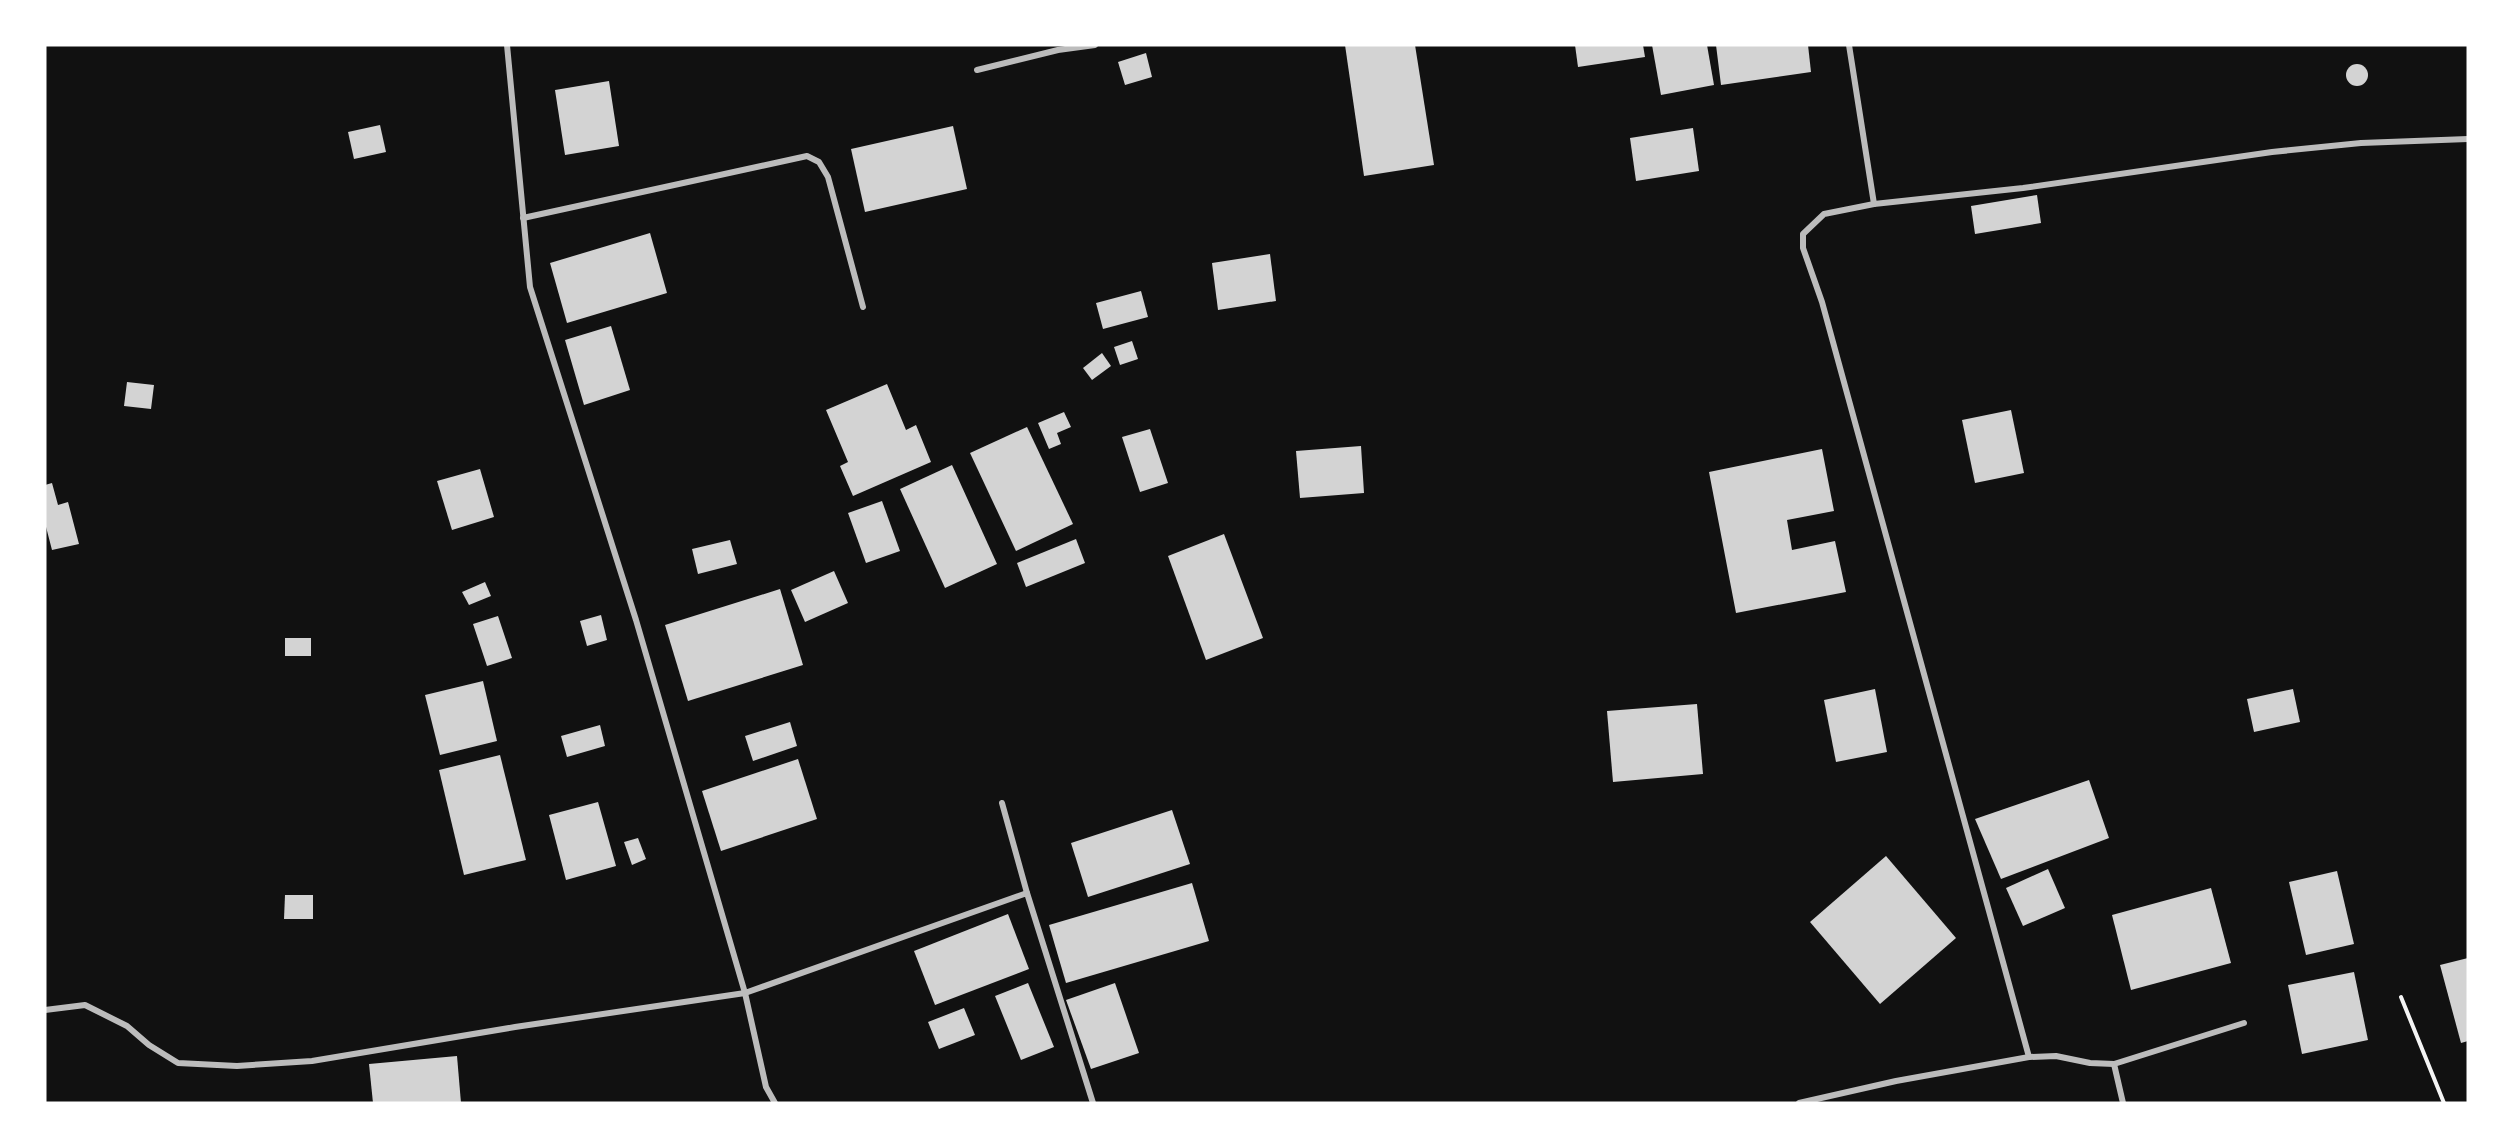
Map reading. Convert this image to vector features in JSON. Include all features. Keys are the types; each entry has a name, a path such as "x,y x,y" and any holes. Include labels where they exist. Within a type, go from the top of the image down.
{"street":[{"path":"507,45 530,287 636,620 744,993 766,1087 775,1103"},
{"path":"977,70 1058,50 1095,45"},
{"path":"1850,45 1874,204"},
{"path":"2029,1057 1822,302 1803,248 1803,234 1824,214 1874,204 2023,188 2272,152 2361,143 2468,139"},
{"path":"523,218 807,156 819,162 828,177 863,308"},
{"path":"1002,803 1027,893 1093,1103"},
{"path":"45,1010 85,1005 127,1026 178,1063 237,1066 312,1061 515,1027 744,993 1027,893"},
{"path":"1799,1103 1896,1081 2029,1057 2056,1056 2090,1063 2114,1064 2244,1023"},
{"path":"2114,1064 2123,1103"}],"path":[{"path":"2401,997 2444,1103"}],"building":[{"path":"1345,45 1415,45 1434,165 1364,176"},
{"path":"1575,45 1643,45 1645,57 1578,67"},
{"path":"1652,45 1707,45 1714,85 1661,95"},
{"path":"1716,45 1808,45 1811,72 1721,85"},
{"path":"1146,53 1152,77 1125,85 1118,62"},
{"path":"2357,64 2365,67 2368,75 2365,83 2357,86 2349,83 2346,75 2349,67"},
{"path":"609,81 619,146 565,155 555,90"},
{"path":"380,125 386,152 354,159 348,132"},
{"path":"953,126 967,189 865,212 851,149"},
{"path":"1693,128 1699,171 1636,181 1630,138"},
{"path":"2037,195 2041,223 1975,234 1971,206"},
{"path":"650,233 667,293 567,323 550,263"},
{"path":"1270,254 1276,301 1218,310 1212,263"},
{"path":"1141,291 1148,317 1103,329 1096,303"},
{"path":"611,326 630,390 584,405 565,340"},
{"path":"1132,341 1138,359 1120,365 1114,347"},
{"path":"1102,353 1111,366 1092,380 1083,368"},
{"path":"127,382 154,385 151,409 124,406"},
{"path":"887,384 906,430 916,425 931,462 853,496 840,466 848,462 826,410"},
{"path":"2011,410 2024,473 1975,483 1962,420"},
{"path":"1064,412 1071,427 1057,433 1061,444 1049,449 1038,423"},
{"path":"1027,427 1073,524 1016,551 970,453"},
{"path":"1150,429 1168,483 1140,492 1122,437"},
{"path":"1361,446 1364,493 1300,498 1296,451"},
{"path":"1822,449 1834,511 1787,520 1792,550 1835,541 1846,592 1736,613 1709,472"},
{"path":"952,465 997,564 945,588 900,489"},
{"path":"480,469 494,517 452,530 437,481"},
{"path":"52,483 58,505 68,502 79,544 52,550 45,523 45,485"},
{"path":"882,501 900,551 866,563 848,513"},
{"path":"1224,534 1263,638 1206,660 1168,556"},
{"path":"1076,539 1085,563 1026,587 1017,563"},
{"path":"730,540 737,564 698,574 692,549"},
{"path":"834,571 848,603 805,622 791,590"},
{"path":"485,582 491,596 469,605 462,592"},
{"path":"780,589 803,665 688,701 665,625"},
{"path":"601,615 607,640 587,646 580,621"},
{"path":"498,616 512,658 487,666 473,624"},
{"path":"285,638 311,638 311,656 285,656"},
{"path":"483,681 497,741 440,755 425,695"},
{"path":"1875,689 1887,752 1836,762 1824,700"},
{"path":"2293,689 2300,722 2254,732 2247,699"},
{"path":"1697,704 1703,774 1613,782 1607,711"},
{"path":"790,722 797,746 753,761 745,736"},
{"path":"600,725 605,746 567,757 561,736"},
{"path":"500,755 526,860 464,875 439,770"},
{"path":"798,759 817,819 721,851 702,791"},
{"path":"2089,780 2109,838 2001,879 1975,819"},
{"path":"598,802 616,866 566,880 549,815"},
{"path":"1172,810 1190,864 1088,897 1071,843"},
{"path":"638,838 646,859 632,865 624,842"},
{"path":"1886,856 1956,938 1880,1004 1810,922"},
{"path":"2048,869 2065,908 2023,926 2006,888"},
{"path":"2337,871 2354,944 2306,955 2289,882"},
{"path":"1192,883 1209,941 1066,983 1049,925"},
{"path":"2211,888 2231,963 2131,990 2112,915"},
{"path":"285,895 313,895 313,919 284,919"},
{"path":"1008,914 1029,969 935,1005 914,951"},
{"path":"2468,958 2468,1041 2461,1043 2440,965"},
{"path":"2354,972 2368,1040 2302,1054 2288,985"},
{"path":"1028,983 1054,1047 1021,1060 995,996"},
{"path":"1115,983 1139,1053 1091,1069 1066,1000"},
{"path":"964,1008 975,1035 939,1049 928,1022"},
{"path":"457,1056 461,1103 373,1103 369,1064"}]}
